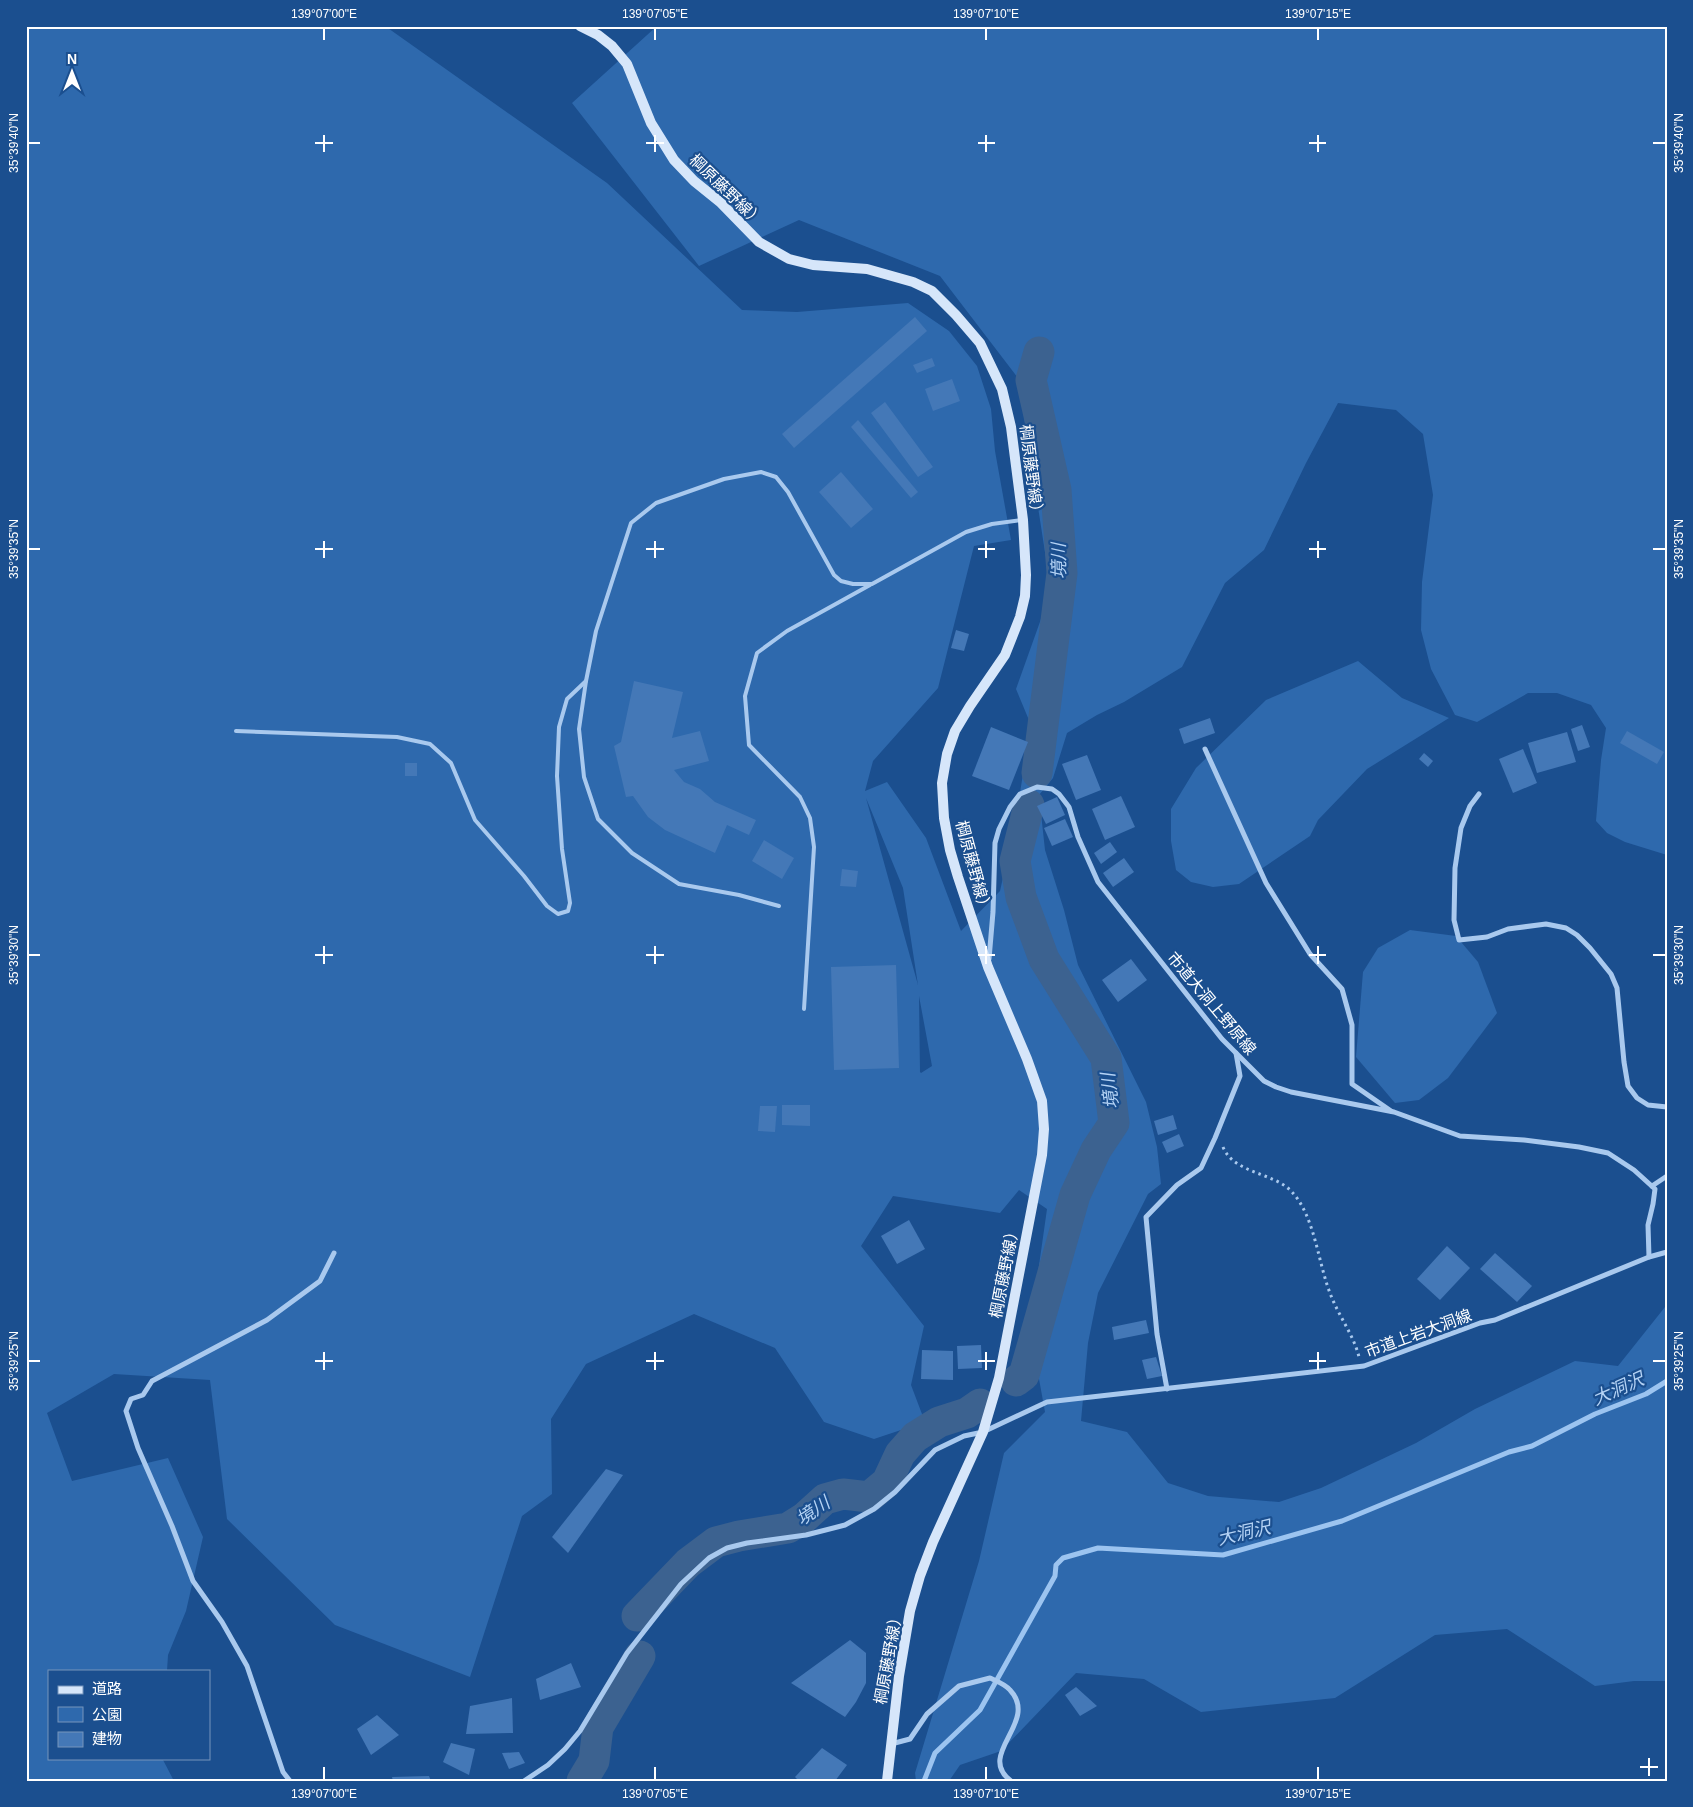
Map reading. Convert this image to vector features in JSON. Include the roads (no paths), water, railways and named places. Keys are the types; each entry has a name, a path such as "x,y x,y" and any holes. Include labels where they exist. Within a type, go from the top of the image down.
{"main road":[{"name":"棡原藤野線）","path":"580,26 598,35 612,46 627,64 651,123 674,160 694,182 720,202 759,242 790,259 813,265 867,269 912,282 932,291 980,343 1002,389 1012,427 1023,520 1026,575 1025,596 1020,617 1005,655 970,706 956,731 947,754 942,784 944,818 950,850 988,967 1042,1101 1044,1129 1042,1155 999,1378 983,1432 933,1542 920,1576 910,1611 890,1744 887,1781"}],"street":[{"path":"1205,749 1266,883 1310,954 1342,989 1352,1025 1352,1084 1394,1112"},
{"name":"市道大洞上野原線","path":"988,967 993,912 995,843 999,829 1010,806 1020,794 1038,787 1052,789 1059,794 1069,807 1078,837 1098,882 1222,1039 1264,1081 1283,1090 1394,1112 1460,1136 1524,1140 1608,1153 1634,1170 1652,1186"},
{"path":"1479,794 1470,806 1461,828 1455,868 1454,920 1459,940 1487,937 1508,929 1546,924 1566,928 1576,934 1611,974 1617,988 1628,1086 1637,1098 1648,1105 1667,1107"},
{"path":"1166,1389 1158,1334 1146,1217 1176,1185 1201,1168 1240,1076 1236,1053"},
{"path":"1650,1257 1648,1225 1655,1189 1652,1186 1667,1176"},
{"name":"市道上岩大洞線","path":"524,1781 548,1765 580,1731 628,1653 681,1584 709,1558 727,1548 747,1543 806,1535 845,1525 874,1509 895,1492 935,1450 964,1436 983,1432 1047,1402 1364,1366 1480,1323 1495,1320 1650,1257 1667,1252"},
{"path":"290,1781 283,1772 247,1666 222,1622 193,1581 172,1526 138,1448 126,1412 131,1400 143,1395 152,1381 267,1320 320,1281 334,1253"},
{"path":"890,1744 910,1739 927,1714 960,1686 990,1678 1009,1688 1015,1697 1019,1711 1015,1725 1002,1748 1000,1762 1004,1775 1011,1781"}],"lane":[{"path":"779,906 739,895 678,884 632,853 598,818 584,777 579,729 596,631 631,523 656,503 724,479 761,472 776,478 788,492 834,574 841,581 853,584 872,584"},
{"path":"804,1009 814,847 810,818 800,798 749,745 745,696 757,653 787,631 966,532 992,524 1023,520"},
{"path":"236,731 397,737 430,744 451,763 475,820 524,876 547,906 558,914 568,911 570,903 562,849 557,776 559,727 567,699 586,681"}],"waterway":[{"name":"境川","path":"1037,773 1062,573 1056,490 1031,380 1039,352"},
{"name":"境川","path":"1016,1381 1024,1375 1075,1195 1096,1150 1114,1123 1106,1058 1044,959 1021,897 1015,861 1029,805"},
{"name":"大洞沢","path":"924,1781 935,1753 980,1710 1055,1576 1056,1565 1063,1558 1098,1548 1223,1555 1342,1521 1509,1452 1532,1446 1595,1414 1646,1394 1667,1381"},
{"name":"境川","path":"637,1616 688,1563 716,1542 788,1528 804,1518 825,1499 843,1494 869,1497 887,1482 900,1454 915,1437 939,1422 967,1413 980,1404"},
{"name":"境川","path":"582,1781 594,1761 598,1727 640,1656"}]}
